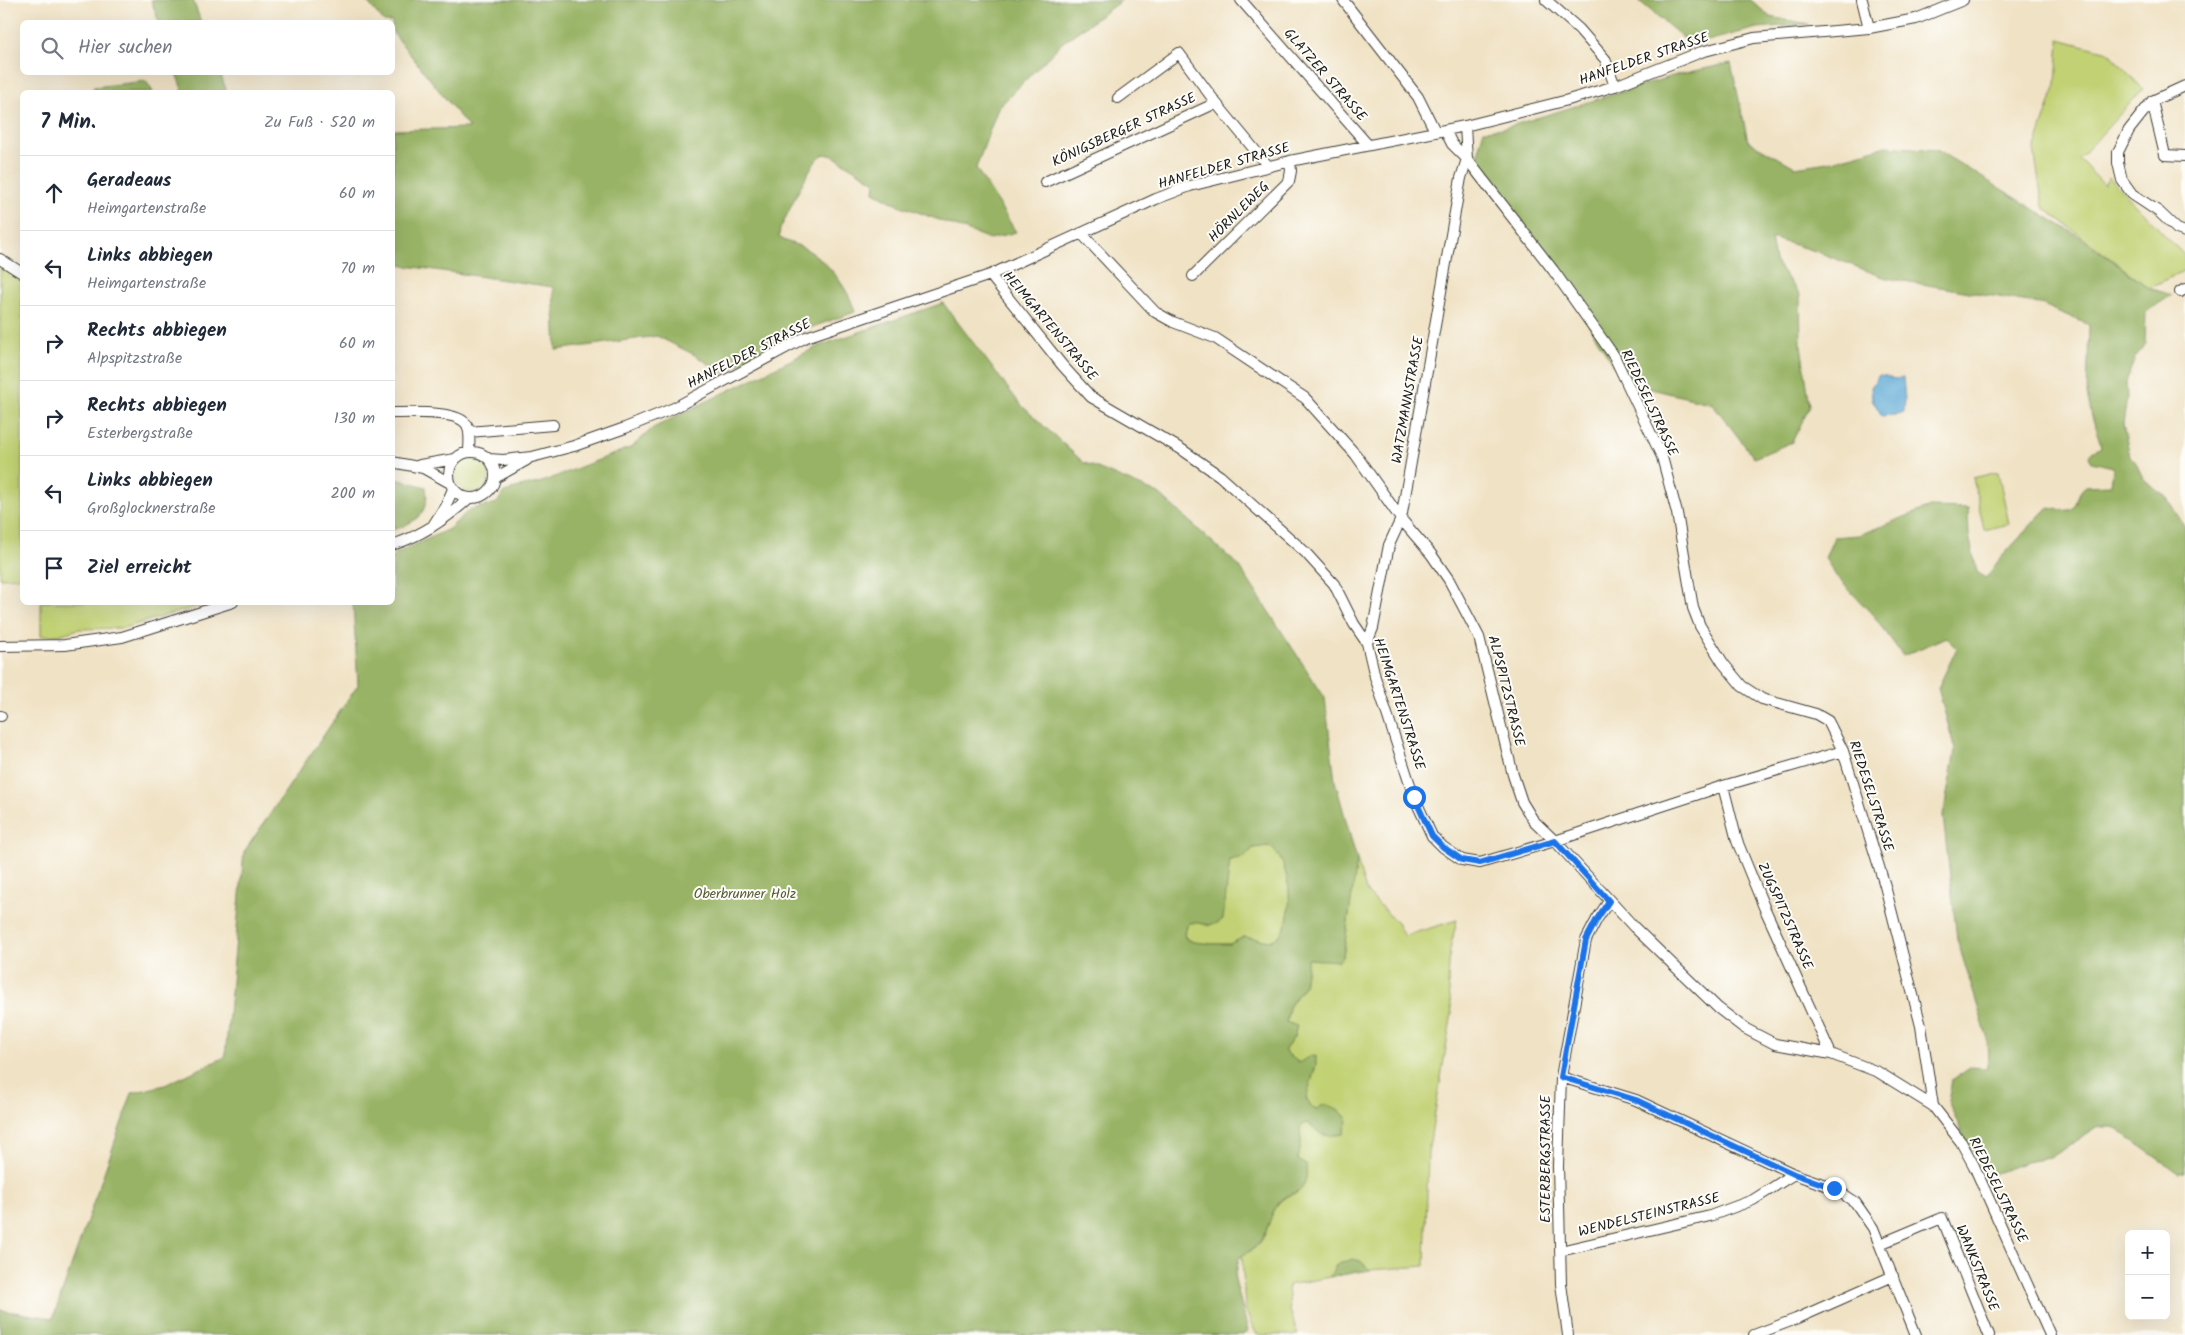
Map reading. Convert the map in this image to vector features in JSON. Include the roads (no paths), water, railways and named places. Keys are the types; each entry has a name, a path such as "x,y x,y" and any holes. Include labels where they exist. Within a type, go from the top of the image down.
{"street":[{"name":"GLATZER STRASSE","path":"1241,0 1368,145"},
{"name":"RIEDESELSTRASSE","path":"1343,0 1418,97 1440,130 1467,159 1553,270 1614,356 1662,457 1677,513 1693,608 1700,626 1723,663 1742,686 1762,699 1816,714 1828,721 1843,751 1888,895 1921,1026 1933,1106 1961,1142 1974,1166 2050,1335"},
{"path":"1546,0 1579,29 1604,59 1615,86"},
{"path":"1862,0 1869,28"},
{"name":"HANFELDER STRASSE","path":"489,459 504,460 532,457 608,434 674,408 806,337 990,275 1156,199 1190,186 1290,161 1465,126 1615,86 1701,52 1754,38 1869,28 1916,19 1963,0"},
{"name":"KÖNIGSBERGER STRASSE","path":"1118,98 1179,53 1216,103 1268,166"},
{"path":"2185,86 2152,101 2122,142 2118,152 2118,163 2122,180 2132,194 2159,212 2177,229 2185,232"},
{"path":"2152,101 2165,155 2185,156"},
{"name":"KÖNIGSBERGER STRASSE","path":"1045,182 1216,103"},
{"path":"1465,126 1467,159"},
{"name":"WATZMANNSTRASSE","path":"1367,643 1373,628 1389,545 1400,519 1461,178 1467,159"},
{"name":"HÖRNLEWEG","path":"1193,276 1289,181 1290,161"},
{"name":"ALPSPITZSTRASSE","path":"1081,233 1155,312 1173,322 1215,338 1306,398 1356,455 1400,519 1431,554 1450,580 1479,637 1513,775 1522,802 1533,820 1555,841 1609,901 1718,1008 1744,1028 1775,1044 1831,1054 1882,1074 1933,1106"},
{"path":"0,259 20,272"},
{"name":"HEIMGARTENSTRASSE","path":"990,275 1091,397 1181,449 1220,476 1305,552 1334,584 1354,624 1367,643 1375,677 1414,797 1432,836 1443,847 1462,860 1480,863 1555,841 1723,786 1843,751"},
{"path":"395,413 453,415 463,420 469,432 469,452"},
{"path":"469,432 553,425"},
{"path":"395,462 414,465 444,463 469,452 476,452 489,459 495,471 495,478 486,494 469,498 463,496 431,471 414,465"},
{"name":"HANFELDER STRASSE","path":"495,478 532,457"},
{"path":"433,525 446,505 452,486 449,470 455,459"},
{"path":"395,544 409,540 446,519 469,498"},
{"path":"0,646 65,645 122,637 223,605"},
{"name":"ZUGSPITZSTRASSE","path":"1723,786 1737,841 1768,915 1831,1054"},
{"name":"ESTERBERGSTRASSE","path":"1568,1335 1561,1284 1560,1251 1558,1166 1561,1077 1586,940 1609,901"},
{"path":"1561,1077 1636,1100 1794,1174 1834,1188 1855,1202 1865,1215 1880,1244 1916,1335"},
{"name":"WENDELSTEINSTRASSE","path":"1560,1251 1710,1216 1753,1200 1794,1174"},
{"name":"WANKSTRASSE","path":"1880,1244 1942,1218 1989,1335"},
{"path":"1754,1335 1796,1319 1893,1276"}],"water":[{"path":"1879,375 1894,380 1903,377 1904,412 1882,416 1872,399 1871,387"}],"park label":[{"name":"Oberbrunner Holz","path":"745,894"}]}
